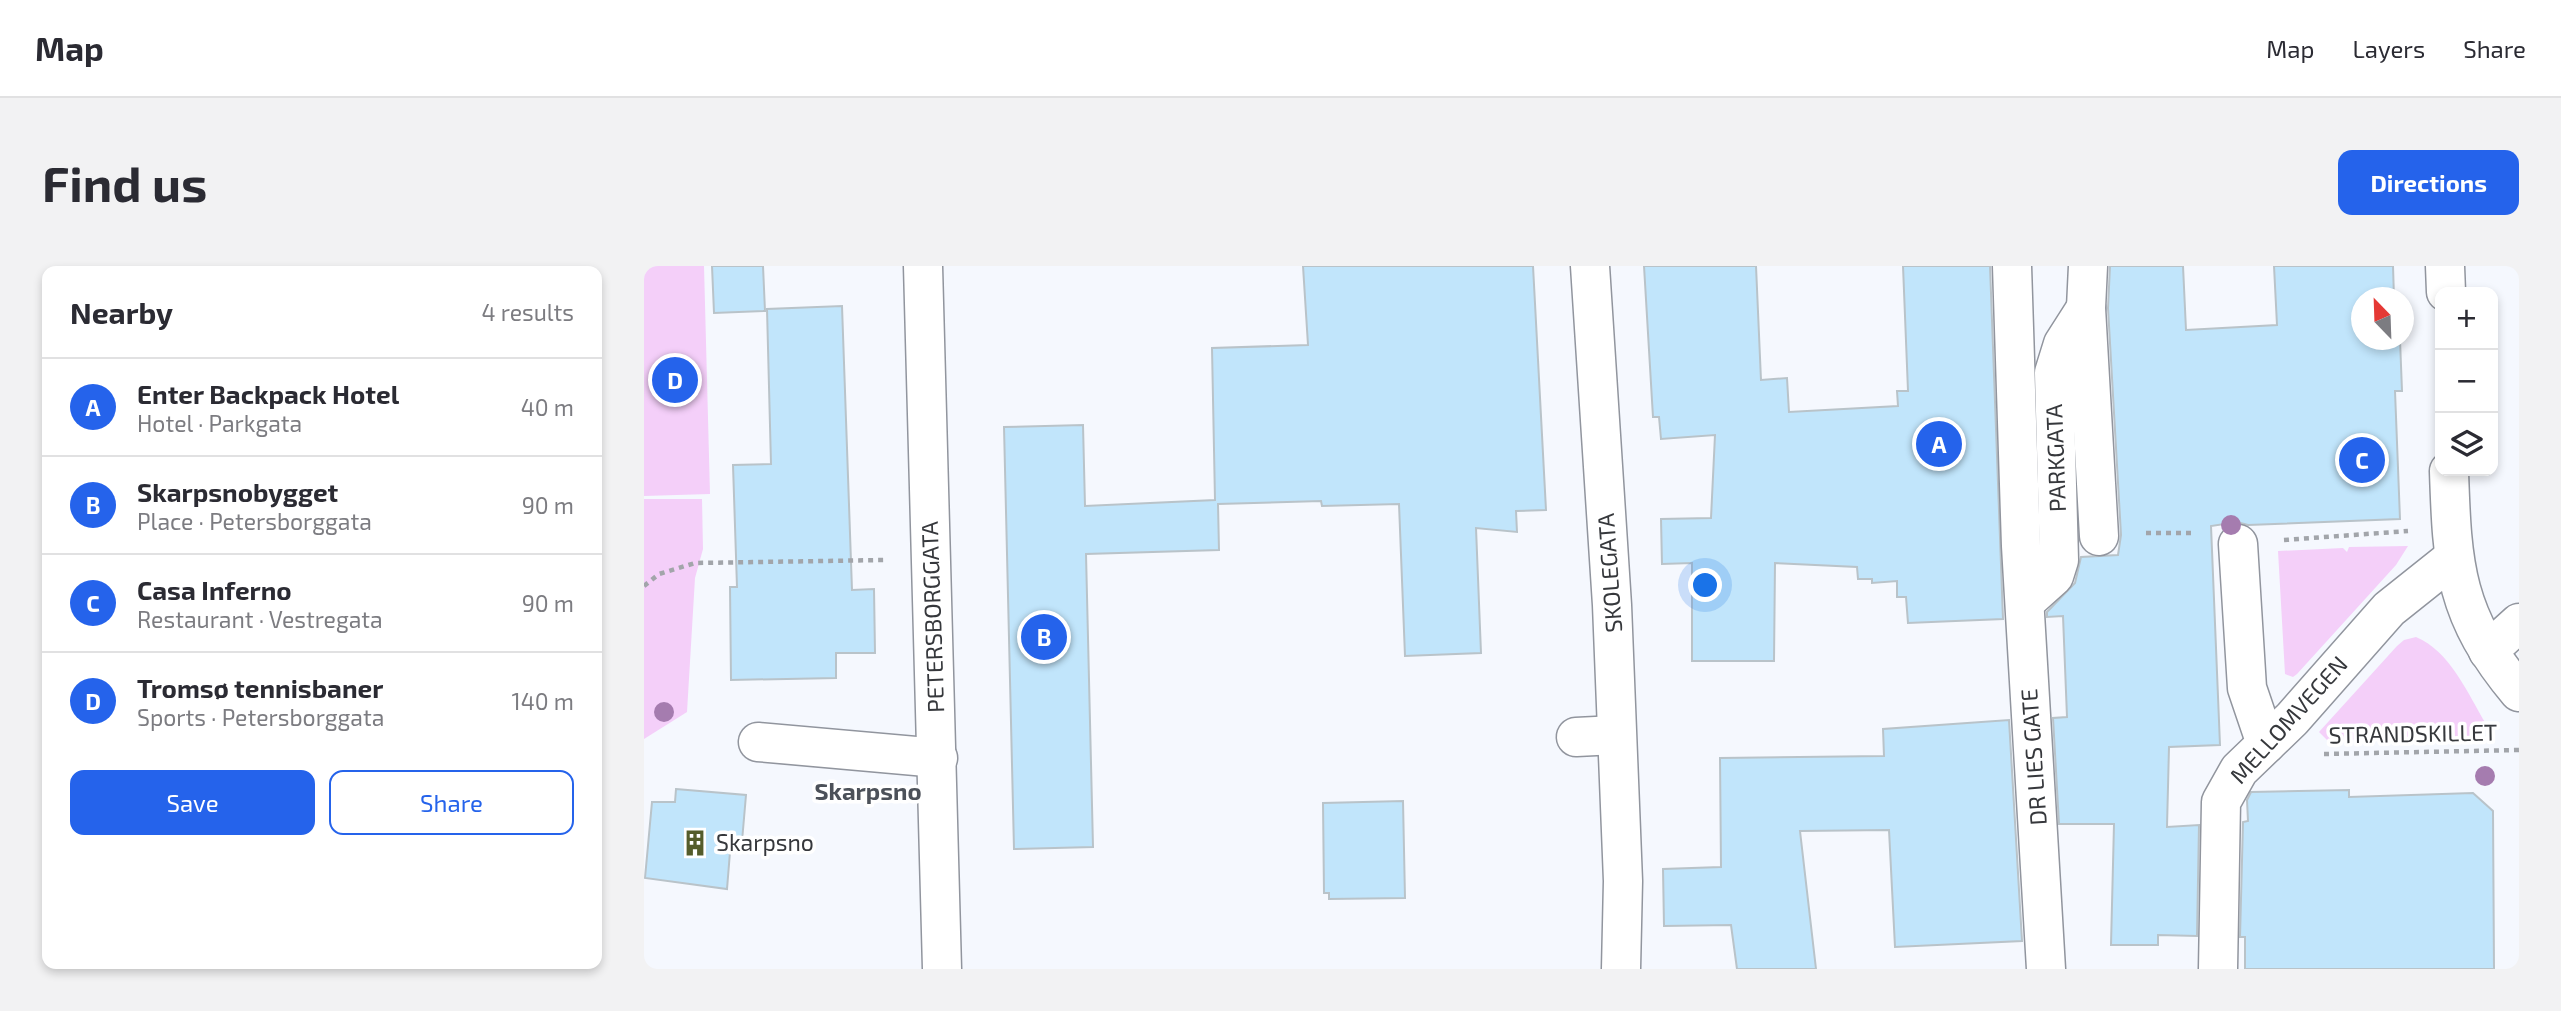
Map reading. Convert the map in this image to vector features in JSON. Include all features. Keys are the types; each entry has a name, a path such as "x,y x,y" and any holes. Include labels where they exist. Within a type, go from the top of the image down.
{"street":[{"name":"PETERSBORGGATA","path":"923,266 942,969"},
{"name":"SKOLEGATA","path":"1590,266 1612,605 1623,881 1621,969"},
{"name":"PARKGATA","path":"2012,266 2021,546"},
{"name":"PARKGATA","path":"2088,266 2086,307 2098,536"},
{"path":"2445,266 2446,287"},
{"name":"PARKGATA","path":"2025,601 2054,576 2059,560 2054,373 2063,344 2086,307"},
{"path":"2449,476 2452,544 2462,602 2488,651 2519,692"},
{"path":"2238,544 2247,688 2266,744"},
{"name":"MELLOMVEGEN","path":"2218,969 2221,802 2239,770 2452,544"},
{"name":"DR LIES GATE","path":"2021,546 2046,969"},
{"path":"2488,651 2519,623"},
{"path":"1576,737 1616,735"},
{"path":"758,742 938,758"}],"path":[{"path":"2144,533 2204,533 2226,544 2318,536 2452,544"},
{"path":"644,586 659,574 695,563 886,560 930,556"},
{"name":"STRANDSKILLET","path":"2266,744 2331,756 2519,750"}],"shaded area":[{"path":"644,266 704,266 710,494 644,496"},
{"path":"644,499 702,499 703,549 695,578 687,712 644,739"},
{"path":"2408,546 2396,565 2297,674 2293,677 2285,674 2278,551 2343,548 2347,552 2349,547"},
{"path":"2416,637 2439,652 2457,674 2486,724 2480,738 2327,740 2319,732 2397,646 2404,640"}],"building":[{"path":"712,266 763,266 765,311 714,313"},
{"path":"1303,266 1533,266 1546,510 1516,511 1517,532 1476,528 1481,653 1405,656 1399,504 1322,506 1321,501 1218,504 1219,550 1086,554 1093,847 1014,849 1004,427 1083,425 1085,506 1215,500 1212,348 1308,345"},
{"path":"1644,266 1756,266 1761,380 1787,378 1789,412 1898,406 1897,391 1908,391 1903,266 1990,266 2003,619 1908,623 1906,597 1897,597 1897,581 1872,583 1872,579 1858,579 1857,567 1775,563 1774,661 1692,661 1692,563 1662,564 1661,519 1711,518 1715,435 1661,439 1659,417 1653,417"},
{"path":"2110,266 2183,266 2186,330 2277,325 2274,266 2393,266 2394,287 2351,287 2351,350 2400,350 2402,391 2395,391 2400,519 2248,525 2237,522 2211,526 2220,745 2169,747 2167,827 2199,825 2197,936 2158,935 2158,945 2111,945 2114,824 2059,824 2053,718 2067,717 2063,616 2047,617 2047,612 2075,583 2081,557 2118,555 2121,535 2108,308"},
{"path":"842,306 852,590 874,589 875,653 836,653 836,678 731,680 730,587 737,587 733,465 771,464 767,309"},
{"path":"2009,720 2022,941 1895,947 1889,830 1800,831 1816,969 1737,969 1731,925 1664,926 1663,869 1721,867 1720,758 1884,756 1883,729"},
{"name":"Skarpsno","path":"676,789 746,795 741,853 730,852 727,889 645,878 652,802 675,802"},
{"path":"2349,790 2349,797 2473,793 2493,811 2494,969 2245,969 2245,937 2240,937 2243,822 2248,821 2247,800 2251,792"},
{"path":"1403,801 1405,898 1329,899 1329,893 1324,893 1323,803"}],"place":[{"name":"Tromsø tennisbaner","path":"675,380"},
{"name":"Enter Backpack Hotel","path":"1939,444"},
{"name":"Casa Inferno","path":"2362,460"},
{"name":"Skarpsnobygget","path":"1044,637"},
{"name":"Skarpsno","path":"695,843"}],"district":[{"name":"Skarpsno","path":"868,792"}]}
